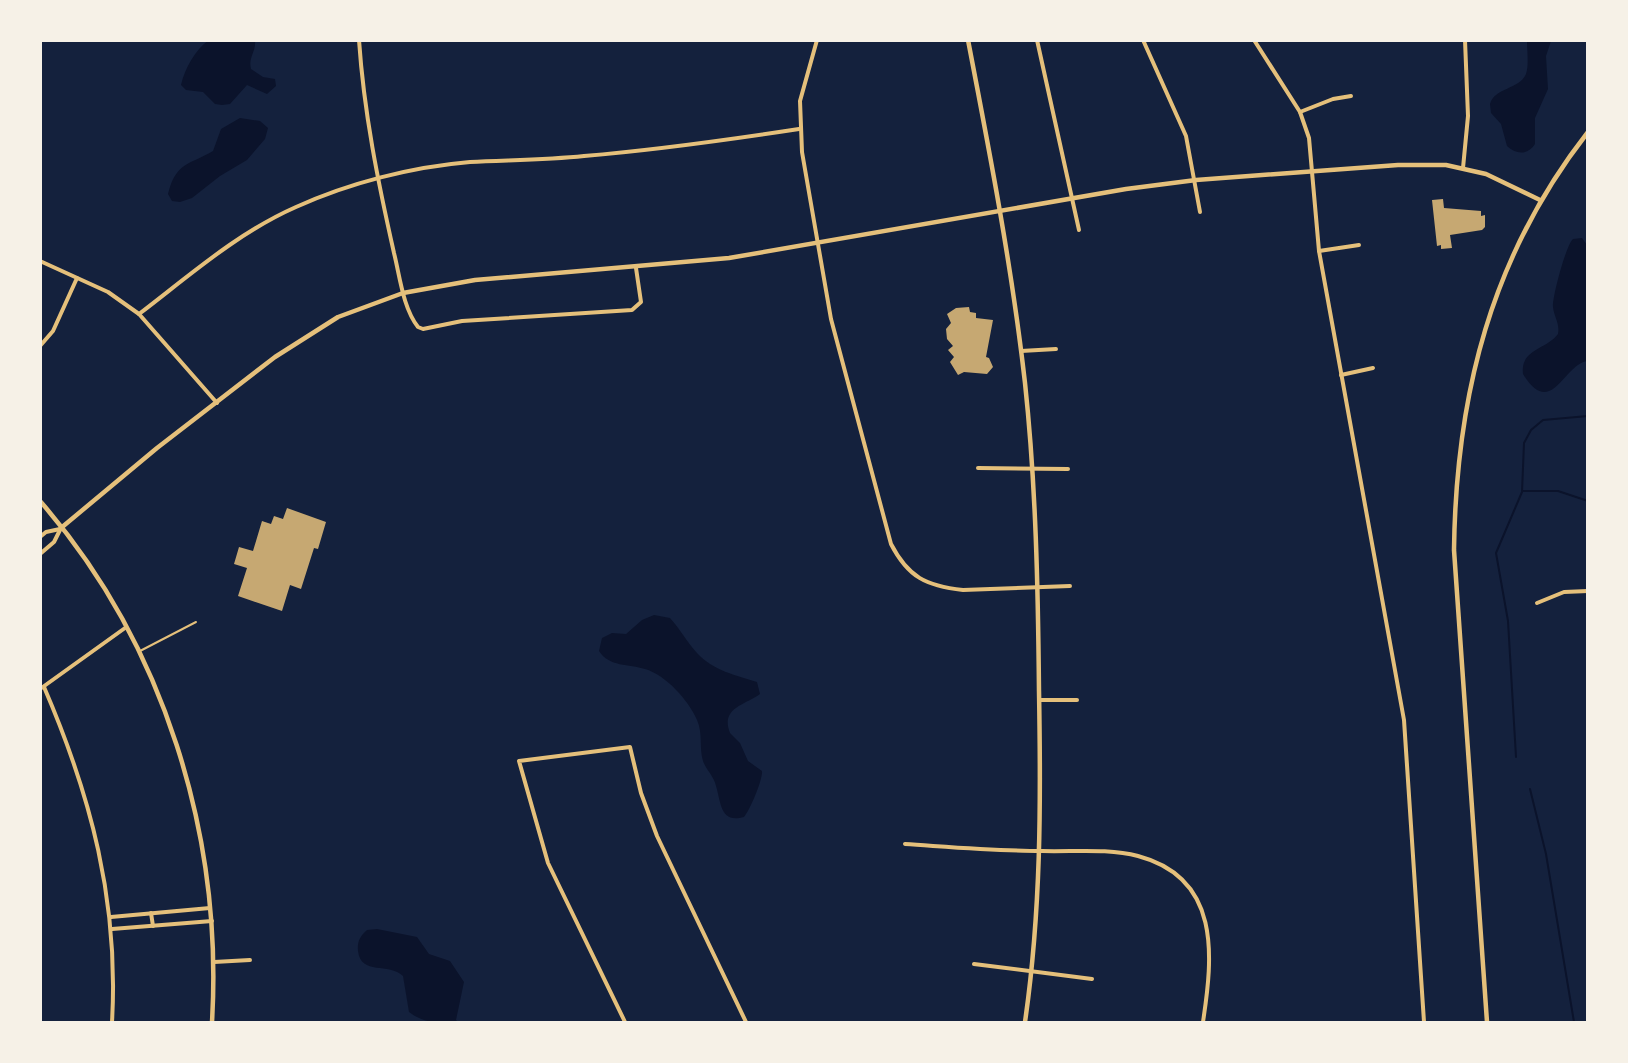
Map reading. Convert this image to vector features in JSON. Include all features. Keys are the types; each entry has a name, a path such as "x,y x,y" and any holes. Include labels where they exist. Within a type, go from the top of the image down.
{"street":[{"path":"359,40 363,94 378,180 403,293 414,321 423,329 462,321 632,310 640,302 636,268"},
{"path":"817,40 800,101 799,129 834,330 891,544 900,562 928,584 945,588 963,590 1070,586"},
{"path":"968,40 1000,211 1021,351 1033,469 1038,587 1041,851 1033,971 1025,1023"},
{"path":"1037,40 1074,197 1079,230"},
{"path":"1143,40 1186,136 1196,180 1200,212"},
{"path":"1254,40 1300,112 1309,138 1319,251 1404,720 1425,1023"},
{"path":"1463,168 1468,116 1465,40"},
{"path":"1300,112 1333,99 1351,96"},
{"path":"139,314 182,279 234,242 283,214 323,196 378,180 418,170 468,162 661,150 799,129"},
{"path":"1487,1023 1455,558 1455,513 1465,418 1481,339 1507,264 1540,200 1587,132"},
{"path":"40,554 54,542 61,528 157,448 274,357 317,328 338,317 403,293 475,280 636,268 729,258 1074,197 1196,180 1419,164 1463,168 1486,174 1540,200"},
{"path":"1319,251 1359,245"},
{"path":"40,261 108,292 139,314 217,403"},
{"path":"40,346 53,331 77,278"},
{"path":"1021,351 1056,349"},
{"path":"1341,375 1373,368"},
{"path":"978,468 1068,469"},
{"path":"40,501 102,585 139,652 164,710 187,779 200,837 211,908 214,962 212,1023"},
{"path":"40,537 46,532 61,528"},
{"path":"1537,603 1564,592 1587,591"},
{"path":"112,1023 111,917 93,821 61,727 42,688 125,628"},
{"path":"1040,700 1077,700"},
{"path":"625,1023 548,863 519,761 630,747 641,793 657,836 746,1023"},
{"path":"906,844 1137,855 1158,862 1184,883 1204,912 1211,945 1210,978 1203,1023"},
{"path":"111,917 211,908"},
{"path":"151,913 153,926"},
{"path":"112,929 212,921"},
{"path":"214,962 250,960"},
{"path":"974,964 1092,979"}],"lane":[{"path":"139,652 196,622"}],"water":[{"path":"209,40 255,41 250,61 251,69 263,77 275,79 276,86 267,94 247,85 230,104 222,105 215,104 203,92 186,90 181,85 185,72 195,54"},
{"path":"1527,41 1551,41 1546,56 1548,89 1535,118 1535,144 1529,150 1522,152 1514,151 1507,146 1501,124 1491,113 1490,104 1497,94 1518,83 1526,74"},
{"path":"240,118 260,121 268,128 265,139 247,160 220,176 192,198 180,202 172,201 168,194 179,170 213,151 221,129"},
{"path":"1582,238 1587,245 1587,361 1579,364 1557,386 1542,392 1533,387 1523,374 1523,366 1530,355 1558,334 1553,307 1557,283 1570,243 1573,239"},
{"path":"654,615 670,618 697,653 710,664 725,672 757,682 760,694 736,708 728,718 730,733 740,743 748,761 762,771 756,794 744,817 730,817 723,810 715,782 703,761 699,725 683,697 653,672 608,660 599,651 602,638 612,633 626,634 642,620"},
{"path":"377,929 417,937 429,954 450,961 464,982 456,1020 458,1022 432,1022 415,1016 409,1012 403,976 397,972 370,966 360,959 358,945 362,935 367,930"}],"building":[{"path":"1443,199 1444,208 1481,211 1481,216 1485,215 1485,227 1482,230 1450,235 1452,248 1441,249 1441,245 1437,246 1432,200"},
{"path":"969,307 970,312 976,313 976,318 993,320 986,357 989,358 993,367 987,374 964,372 958,375 950,362 954,357 948,350 953,346 947,339 946,329 951,323 947,314 956,308"},
{"path":"287,508 326,522 318,549 314,548 301,589 290,585 282,611 238,596 247,568 234,564 239,547 253,551 262,521 271,524 274,516 283,519"}],"waterway":[{"path":"1516,757 1508,621 1496,553 1522,492 1524,443 1531,430 1543,420 1588,416"},
{"path":"1523,491 1558,491 1588,501"},
{"path":"1530,789 1546,854 1574,1022"}]}
